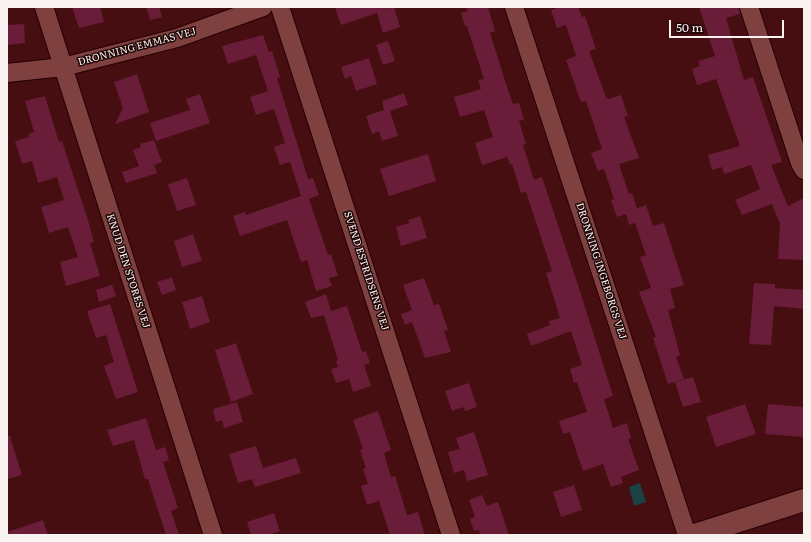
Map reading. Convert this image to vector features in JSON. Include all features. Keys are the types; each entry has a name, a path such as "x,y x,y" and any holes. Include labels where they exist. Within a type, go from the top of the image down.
{"street":[{"name":"KNUD DEN STORES VEJ","path":"44,7 213,535"},
{"name":"DRONNING EMMAS VEJ","path":"7,74 63,67 177,38 263,7"},
{"name":"SVEND ESTRIDSENS VEJ","path":"280,7 451,535"},
{"name":"DRONNING INGEBORGS VEJ","path":"514,7 687,535"},
{"path":"750,7 800,163 804,170"},
{"path":"695,535 804,500"}],"water":[{"path":"640,483 646,502 634,506 629,487"}],"building":[{"path":"72,7 100,7 104,22 79,28"},
{"path":"146,7 159,7 162,17 150,20"},
{"path":"335,7 388,7 388,9 394,7 400,27 383,33 377,13 341,25"},
{"path":"466,7 488,7 495,31 490,33 507,87 513,104 519,103 524,119 519,121 526,144 523,145 534,180 542,177 613,396 604,399 613,428 627,423 631,438 628,439 639,470 621,477 623,483 611,487 603,464 583,471 570,432 563,434 559,421 587,412 577,382 574,383 570,369 582,365 571,331 531,346 527,334 550,325 549,321 560,318 546,273 552,271 526,192 521,193 512,164 510,165 507,157 482,165 475,143 493,137 484,110 460,117 454,97 481,89 478,80 484,79 467,26 465,26 461,13 468,11"},
{"path":"560,7 578,7 582,17 585,16 596,49 589,51 606,97 608,99 621,95 628,116 624,117 639,158 619,164 629,194 632,193 637,208 646,205 653,226 664,223 684,285 670,289 675,308 668,310 680,355 676,357 684,379 668,384 653,338 656,337 639,292 651,288 640,257 646,255 635,223 629,225 626,214 617,217 611,200 614,199 604,169 598,171 591,153 602,149 586,101 581,102 566,60 576,56 566,25 557,28 551,10"},
{"path":"699,7 739,7 740,14 726,18 744,80 753,77 782,162 771,165 788,206 804,198 804,260 778,259 780,224 772,204 742,215 735,200 760,189 751,165 724,174 722,167 712,170 708,155 740,146 716,79 697,85 692,69 700,66 698,61 715,56"},
{"path":"24,24 25,43 7,45 7,25"},
{"path":"263,35 269,52 272,51 280,77 277,78 308,179 313,178 319,195 309,199 328,255 331,254 338,276 329,278 332,286 316,291 307,260 301,262 287,220 240,236 233,216 245,212 246,215 301,196 290,162 280,165 274,147 285,143 274,109 256,115 250,97 268,91 256,55 228,64 222,46"},
{"path":"388,41 395,61 383,65 376,45"},
{"path":"369,58 377,84 356,91 351,76 345,79 341,67"},
{"path":"137,74 149,112 115,124 123,108 114,82"},
{"path":"404,93 408,105 390,111 398,136 382,141 379,131 372,134 366,116 384,110 382,101"},
{"path":"200,94 210,123 156,141 150,123 190,110 186,99"},
{"path":"45,96 59,142 62,141 88,220 94,242 90,243 100,276 66,286 60,262 78,257 68,227 49,233 41,207 64,200 57,177 38,183 32,161 22,164 15,141 29,137 28,134 34,132 25,101"},
{"path":"154,140 162,162 154,165 157,173 126,183 122,172 139,166 133,150 141,147 140,144"},
{"path":"428,154 436,181 389,196 380,169"},
{"path":"187,178 196,205 177,211 168,184"},
{"path":"420,216 427,238 401,246 396,227 409,223 408,220"},
{"path":"193,234 202,261 182,267 174,241"},
{"path":"172,277 176,290 162,295 157,282"},
{"path":"424,278 434,305 439,304 448,330 444,331 451,352 425,358 412,322 405,325 401,314 412,310 403,285"},
{"path":"754,283 775,284 775,288 804,290 804,309 774,306 771,345 749,344"},
{"path":"112,285 116,296 99,302 96,290"},
{"path":"326,294 331,311 347,306 362,352 366,351 370,363 364,365 371,386 353,392 349,379 336,383 331,369 338,367 336,361 338,360 324,315 311,318 305,302"},
{"path":"202,296 210,322 190,329 182,302"},
{"path":"110,304 138,392 116,399 104,366 114,362 106,335 96,338 87,311"},
{"path":"236,343 253,394 231,402 215,350"},
{"path":"693,377 701,402 683,407 675,382"},
{"path":"469,383 477,407 465,411 464,407 452,411 445,391"},
{"path":"237,402 243,422 224,428 222,420 216,422 213,409"},
{"path":"745,404 756,434 716,447 706,417"},
{"path":"768,404 804,407 804,437 765,434"},
{"path":"378,411 391,450 384,453 391,477 395,476 407,515 418,512 425,535 390,535 379,501 367,505 361,486 368,484 363,469 366,468 360,450 363,449 353,420"},
{"path":"146,418 156,450 165,447 169,460 163,462 178,508 171,511 179,535 166,535 148,479 145,479 134,440 113,446 107,430"},
{"path":"474,432 488,475 467,481 464,470 454,473 448,452 460,449 456,438"},
{"path":"7,436 10,436 22,475 7,479"},
{"path":"256,446 263,468 296,458 301,473 255,487 252,479 238,483 229,454"},
{"path":"574,485 582,510 561,517 553,492"},
{"path":"482,495 487,506 498,502 509,535 480,535 479,530 474,531 470,519 475,517 469,500"},
{"path":"274,513 280,531 268,535 251,535 247,522"},
{"path":"43,520 48,535 7,535 7,532"}]}
